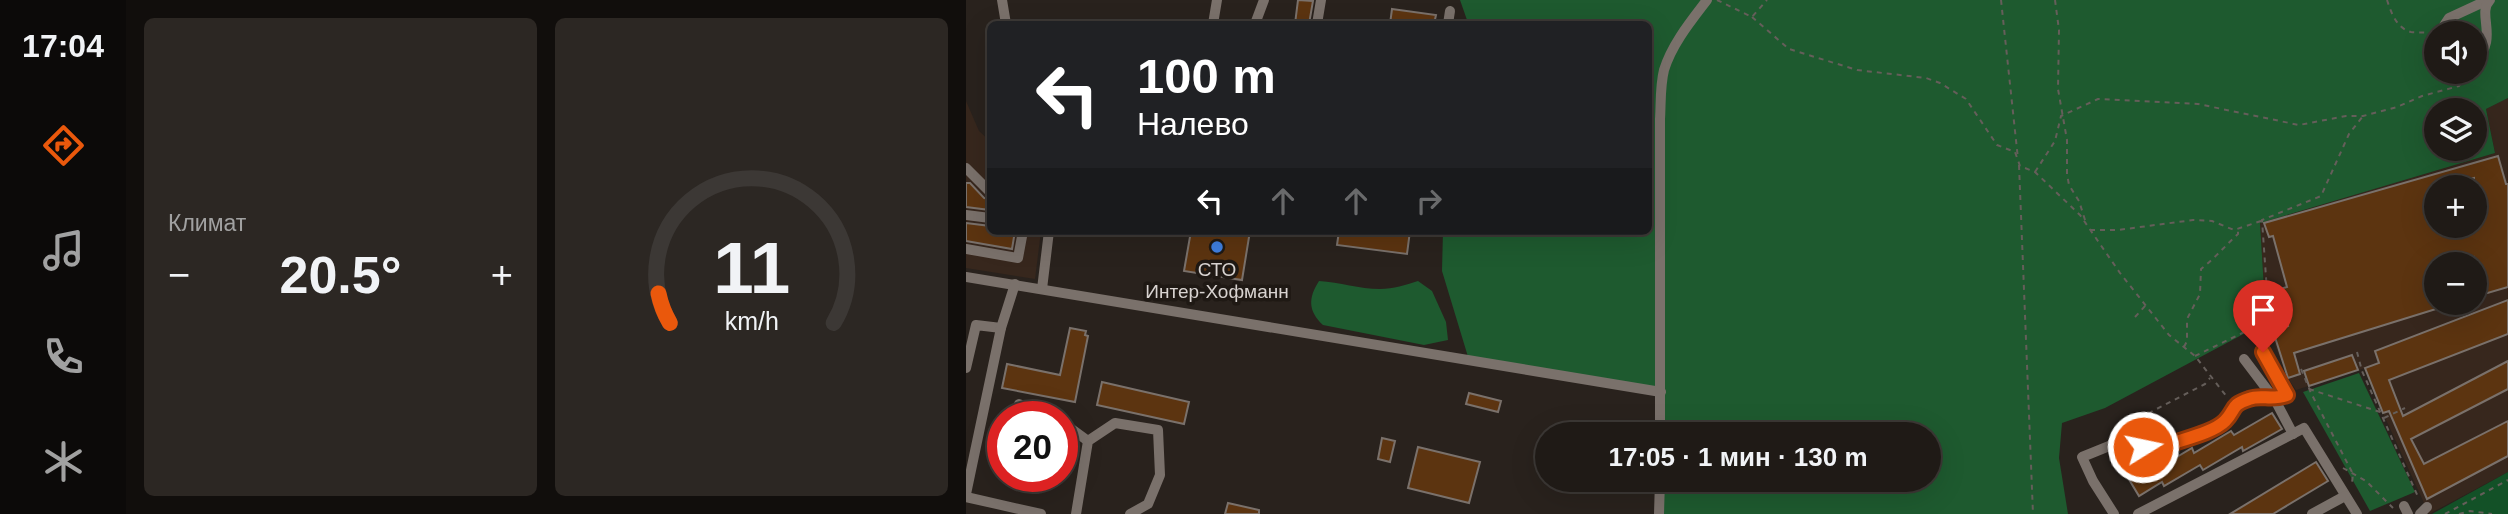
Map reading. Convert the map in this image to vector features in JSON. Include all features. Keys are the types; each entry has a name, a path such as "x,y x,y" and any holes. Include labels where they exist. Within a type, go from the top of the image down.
{"street":[{"path":"1002,0 1006,21"},
{"path":"1214,21 1217,0"},
{"path":"1256,21 1264,0"},
{"path":"1318,21 1321,0"},
{"path":"1660,422 1662,84 1675,46 1707,0"},
{"path":"2447,21 2489,0"},
{"path":"2487,21 2485,8 2489,0"},
{"path":"1449,21 1451,12"},
{"path":"966,168 971,178 987,190"},
{"path":"966,215 987,218"},
{"path":"966,249 1018,258 1022,235"},
{"path":"1042,289 1049,235"},
{"path":"966,277 1661,392"},
{"path":"1015,284 1001,328 966,496 1041,514"},
{"path":"966,368 976,325 1001,328"},
{"path":"2114,514 2093,481 2082,457 2129,438 2153,451 2225,421 2235,404 2253,397 2275,400 2287,395 2263,352"},
{"path":"2244,359 2275,400 2293,434"},
{"path":"1076,514 1088,441 1115,423 1158,430 1160,475 1148,504 1130,514"},
{"path":"2138,514 2304,428 2357,514"},
{"path":"1078,434 1088,441"},
{"path":"1659,514 1660,492"},
{"path":"2312,514 2346,498"}],"path":[{"path":"1717,0 1752,17 1789,49 1857,70 1926,78 1940,83 1966,99 1997,145 2015,152 2023,169 2035,172 2064,198 2087,224"},
{"path":"1752,17 1767,0"},
{"path":"2001,0 2019,162 2033,514"},
{"path":"2055,0 2059,30 2057,89 2067,140 2066,168 2069,185 2079,201 2090,230 2120,273 2169,335 2195,356 2235,404"},
{"path":"2387,0 2391,13 2400,26 2410,32 2424,33"},
{"path":"2062,116 2098,100 2198,104 2299,125 2346,116 2363,116 2460,84"},
{"path":"2035,172 2055,141 2062,116"},
{"path":"2090,230 2118,230 2193,220 2212,221 2230,230 2238,229 2321,196 2348,134 2363,116"},
{"path":"2195,356 2269,320 2262,220"},
{"path":"2184,348 2187,341 2187,319 2200,293 2201,270 2220,255 2238,234 2238,229"},
{"path":"2134,317 2146,304"},
{"path":"2357,352 2361,372 2424,510"},
{"path":"2301,369 2353,474 2346,498"},
{"path":"2129,438 2145,415 2205,384 2211,377"},
{"path":"2309,388 2381,412"},
{"path":"2384,418 2404,408"},
{"path":"2343,468 2403,511"},
{"path":"2445,514 2508,480"},
{"path":"2459,514 2470,511 2492,514"}],"shaded area":[{"path":"2508,98 2508,472 2429,514 2365,368 2296,390 2288,378 2266,322 2260,223 2468,161 2487,161 2487,155 2495,153 2487,108"},
{"path":"966,101 979,131 987,138 987,235 1040,235 1035,279 966,268"}],"green space":[{"path":"1460,0 2508,0 2508,98 2487,108 2487,98 2424,98 2424,161 2468,161 2260,223 2266,322 2105,408 2062,423 2059,458 2068,514 1659,514 1660,492 1941,492 1941,422 1660,422 1660,392 1469,360 1442,271 1443,235 1652,235 1652,21 1472,21 1467,20"},
{"path":"2487,114 2495,153 2487,155"},
{"path":"1319,281 1380,289 1395,288 1418,281 1432,291 1446,322 1448,340 1424,345 1323,325 1314,315 1311,304"},
{"path":"2359,373 2415,492 2370,511 2303,392"},
{"path":"2508,472 2508,514 2432,514"}],"building":[{"path":"1298,0 1313,1 1310,21 1295,21"},
{"path":"1392,9 1436,15 1435,21 1390,21"},
{"path":"2498,156 2508,184 2508,287 2487,293 2487,252 2424,252 2424,313 2294,353 2300,374 2288,378 2273,331 2288,326 2277,290 2287,287 2273,236 2269,237 2264,223 2424,177 2424,238 2487,238 2487,175 2432,175"},
{"path":"966,183 970,183 987,199 987,210 966,207"},
{"path":"966,223 987,226 987,235 1014,235 1012,249 966,241"},
{"path":"1190,235 1249,235 1242,280 1184,271"},
{"path":"1338,235 1409,235 1407,254 1337,245"},
{"path":"2508,300 2508,334 2389,380 2403,416 2508,361 2508,389 2411,439 2424,464 2508,421 2508,456 2427,499 2389,411 2383,413 2365,368 2379,363 2375,351 2469,315 2487,315 2487,308"},
{"path":"1070,328 1086,331 1085,335 1088,336 1075,401 1002,388 1007,364 1060,375"},
{"path":"2352,355 2358,370 2309,386 2304,371"},
{"path":"1102,382 1189,402 1184,424 1097,405"},
{"path":"1469,393 1501,401 1498,412 1466,404"},
{"path":"2272,413 2282,429 2243,451 2242,447 2203,470 2200,465 2164,486 2162,482 2139,496 2118,461 2135,450 2150,473 2192,448 2194,453 2231,431 2234,435"},
{"path":"1382,438 1395,441 1390,462 1378,459"},
{"path":"1418,447 1480,462 1469,503 1408,488"},
{"path":"2316,462 2328,481 2273,514 2230,514"},
{"path":"1228,503 1259,510 1259,514 1225,514"}],"place":[{"name":"СТО Интер-Хофманн","path":"1217,247"}],"route":[{"path":"2143,447 2153,451 2203,432 2225,421 2235,404 2253,397 2275,400 2287,395 2263,352"}]}
